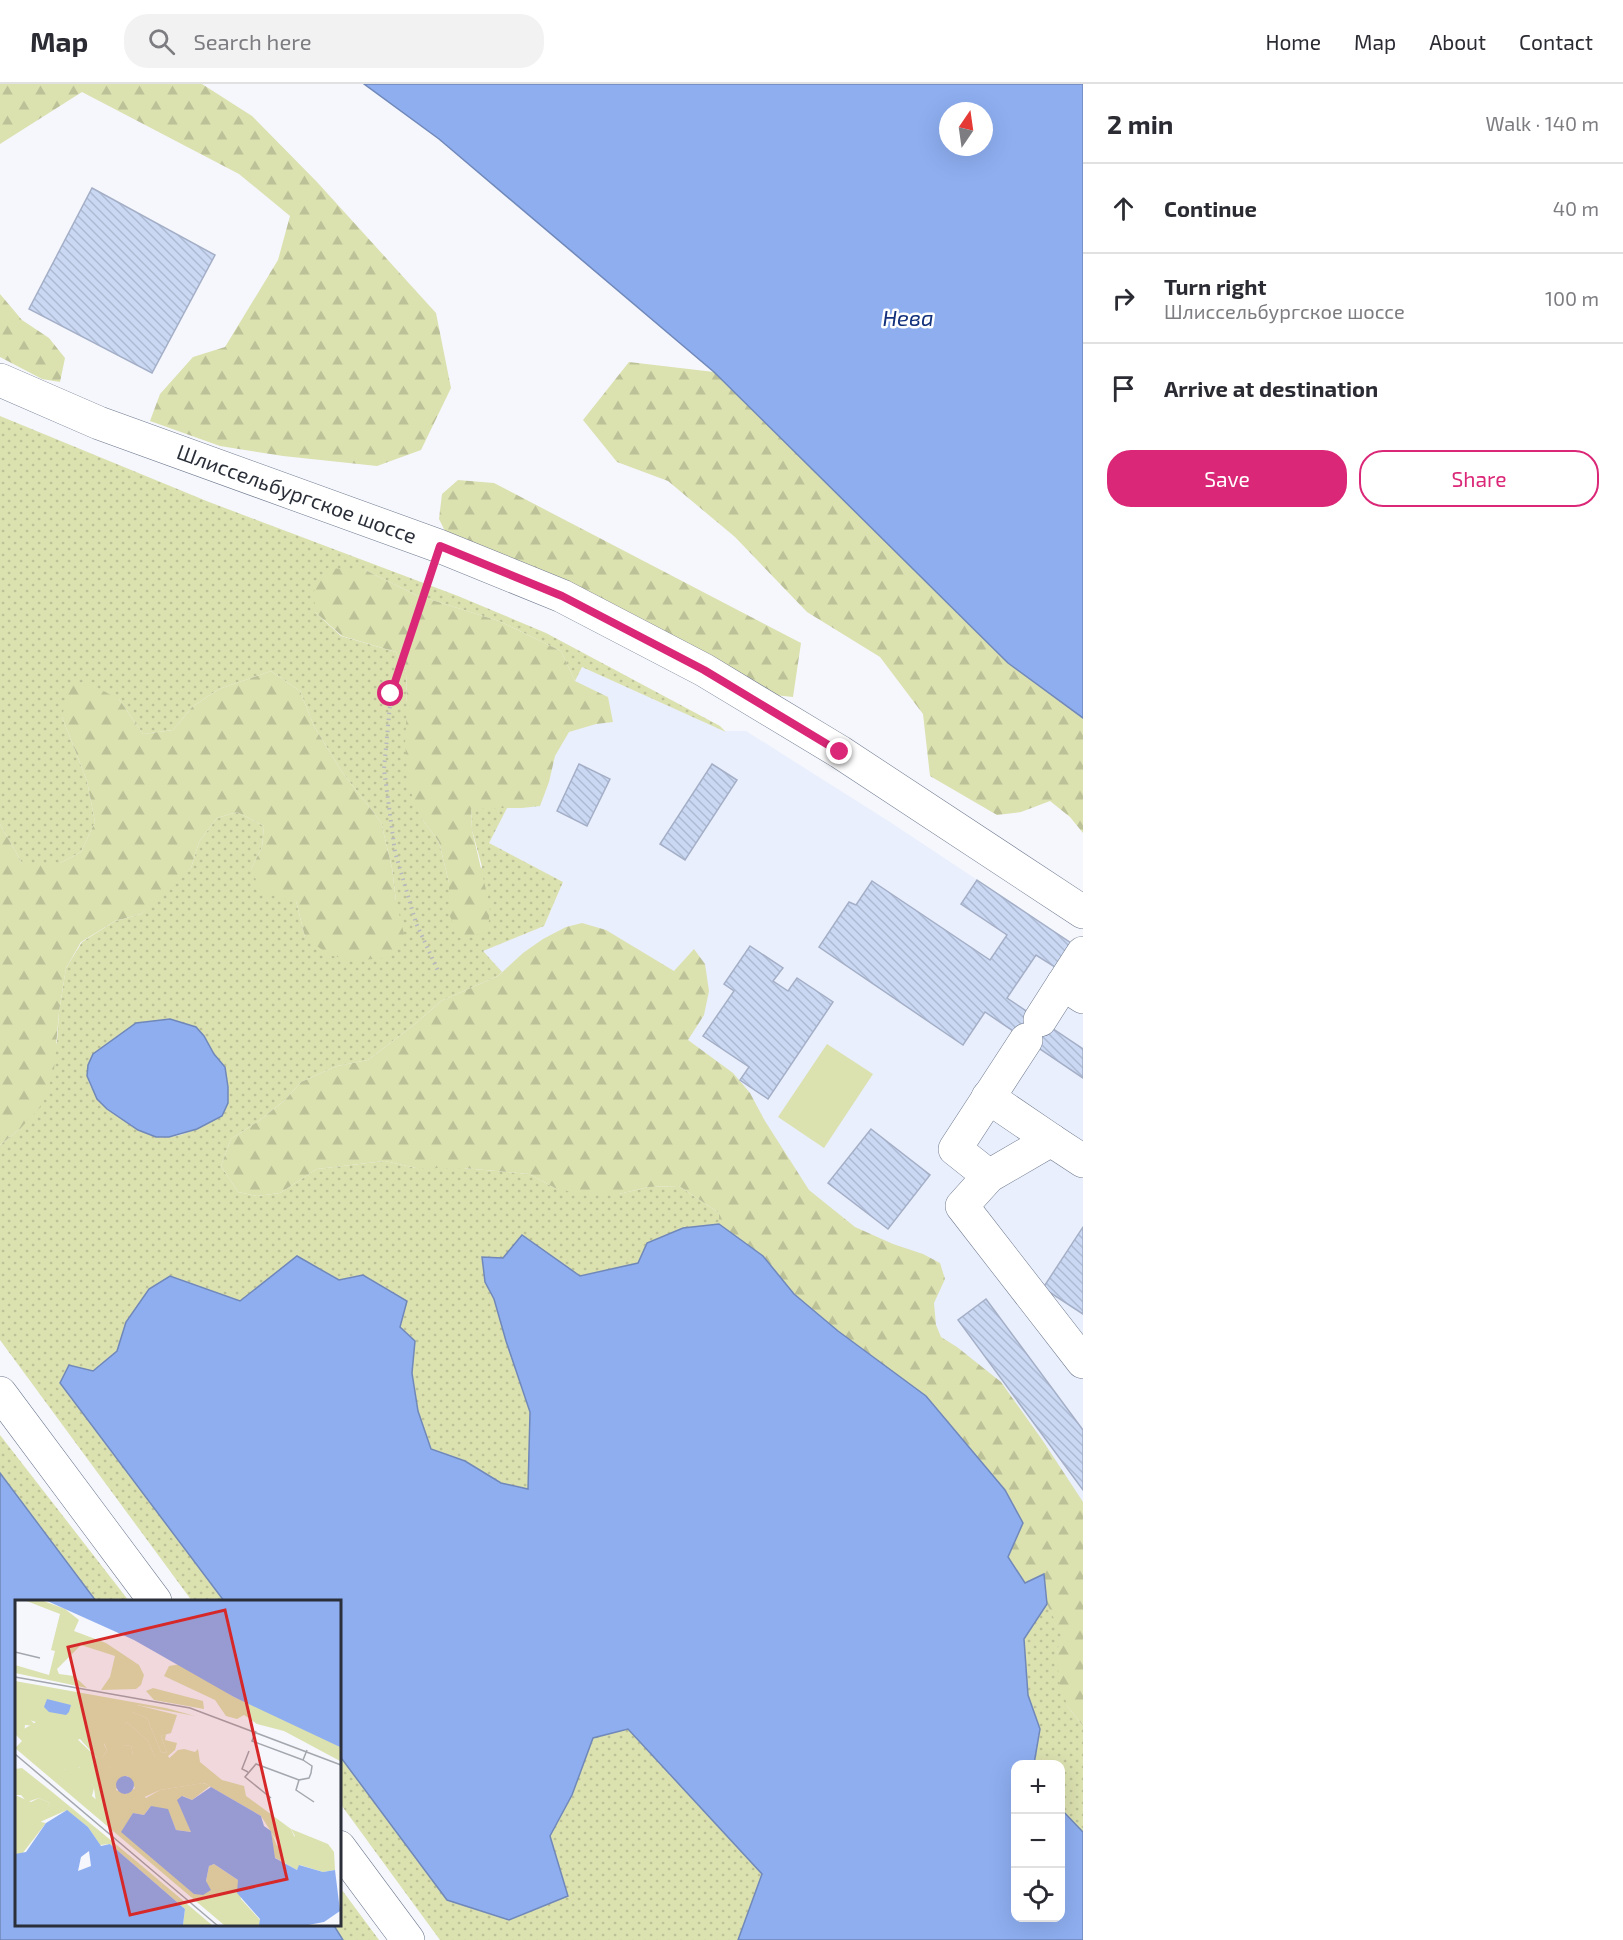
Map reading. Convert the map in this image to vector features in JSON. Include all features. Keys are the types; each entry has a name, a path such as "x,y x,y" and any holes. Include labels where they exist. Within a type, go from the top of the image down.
{"street":[{"name":"Шлиссельбургское шоссе","path":"0,380 99,423 440,546 562,596 704,670 840,752 1083,912"},
{"path":"989,1176 955,1149 1033,1030 1073,991 1083,953"},
{"path":"988,1097 1083,1161"},
{"path":"1051,1140 989,1176 962,1206 1083,1362"},
{"path":"0,1393 154,1600"},
{"path":"340,1848 408,1940"}],"path":[{"path":"439,973 416,923 395,852 384,769 391,694 440,546"}],"shaded area":[{"path":"582,667 725,731 746,731 890,822 1083,950 1083,1531 719,1213 482,951 544,926 563,882 488,843"}],"green space":[{"path":"0,84 202,84 252,116 317,182 436,313 451,388 421,450 377,466 283,456 220,446 150,421 160,394 193,357 225,347 278,260 290,216 239,174 82,92 0,144"},
{"path":"0,294 22,320 49,338 65,358 60,382 42,379 0,357"},
{"path":"629,362 714,372 1008,663 1083,718 1083,833 1070,817 1050,801 1021,812 997,815 930,776 923,714 880,657 807,612 735,537 668,481 617,462 583,420"},
{"path":"0,416 209,502 458,596 546,633 720,726 726,732 582,667 575,681 561,651 499,621 416,595 365,570 315,612 341,636 396,652 406,672 407,705 422,819 439,842 449,883 449,914 482,867 472,830 471,808 507,808 489,843 563,882 544,926 483,951 502,972 498,976 441,1001 368,1060 337,1066 301,1082 285,1100 231,1139 221,1166 238,1192 257,1196 280,1193 317,1169 385,1161 416,1168 463,1168 529,1174 555,1188 619,1194 649,1187 679,1186 719,1213 719,1224 683,1228 638,1263 579,1276 522,1235 485,1282 494,1299 530,1412 528,1489 501,1483 465,1461 431,1449 418,1411 412,1373 415,1341 400,1327 406,1301 363,1275 339,1280 297,1257 240,1301 169,1276 126,1322 118,1351 93,1371 60,1383 223,1600 191,1600 0,1340 0,1145 20,1129 57,1042 66,968 82,942 115,921 141,914 191,868 199,842 217,818 237,812 264,826 262,847 251,869 296,901 305,937 396,901 392,868 381,822 342,772 314,726 300,691 271,671 219,689 192,707 173,730 143,734 119,699 62,717 87,781 95,822 81,852 60,863 22,863 0,824","holes":["204,1036 214,1054 225,1067 207,1123 172,1137 152,1135 103,1102 91,1086 88,1077 88,1066 93,1054"]},
{"path":"458,480 494,483 801,643 793,697 754,693 448,537 439,519 442,494"},
{"path":"327,568 365,570 416,595 499,621 561,651 575,681 608,697 613,722 596,724 569,732 555,756 540,806 471,808 472,830 490,907 488,932 459,938 449,914 449,883 439,842 422,819 410,790 405,744 406,672 396,652 342,636 315,612 314,591"},
{"path":"271,671 300,691 314,726 342,772 381,822 405,938 390,957 355,961 329,955 305,937 296,901 262,893 251,869 262,847 264,826 237,812 217,818 199,842 191,868 173,887 141,914 115,921 81,942 66,968 59,1012 54,1070 43,1104 20,1129 0,1145 0,824 22,863 60,863 81,852 95,822 87,781 62,717 69,685 85,682 119,699 143,734 173,730 192,707 219,689"},
{"path":"582,923 606,930 674,971 694,949 705,964 709,991 704,1015 688,1040 733,1073 750,1093 809,1190 855,1227 940,1263 945,1279 934,1303 936,1325 941,1337 1001,1382 1083,1502 1083,1726 1068,1707 1059,1682 1057,1654 1061,1633 1047,1604 1044,1575 1025,1583 1008,1557 1023,1523 1005,1490 926,1396 838,1331 794,1294 763,1256 719,1224 719,1213 679,1186 649,1187 619,1194 580,1194 555,1188 529,1174 463,1168 416,1168 385,1161 317,1169 280,1193 257,1196 238,1192 221,1166 231,1139 285,1100 301,1082 337,1066 368,1060 441,1001 498,976 523,953 543,939 566,927"},
{"path":"827,1044 873,1074 824,1148 778,1117"},
{"path":"0,1435 128,1600 95,1600 0,1473"},
{"path":"1047,1604 1062,1633 1057,1654 1068,1707 1083,1726 1083,1832 1065,1813 1065,1760 1035,1760 1040,1729 1028,1695 1024,1639"},
{"path":"628,1729 762,1874 738,1940 440,1940 340,1803 340,1756 447,1900 568,1896 550,1836 572,1795 593,1737"},
{"path":"340,1887 379,1940 343,1940 334,1925 340,1925"}],"water":[{"name":"Нева","path":"364,84 1083,84 1083,718 1008,663 714,372 439,139"},
{"path":"170,1019 196,1027 204,1036 214,1054 225,1067 228,1103 222,1116 197,1129 169,1137 156,1137 138,1130 107,1109 97,1099 87,1076 88,1065 93,1054 136,1023"},
{"path":"719,1224 763,1256 794,1294 838,1331 926,1396 1005,1490 1023,1523 1008,1557 1025,1583 1044,1574 1047,1604 1024,1639 1028,1695 1040,1729 1035,1760 1011,1760 1011,1922 1065,1922 1065,1813 1083,1832 1083,1940 738,1940 762,1874 628,1729 593,1738 572,1795 550,1836 568,1896 509,1920 447,1900 340,1756 340,1600 223,1600 60,1383 69,1365 93,1371 117,1351 126,1322 149,1289 170,1276 240,1301 297,1256 339,1280 363,1275 407,1301 400,1327 415,1341 412,1373 418,1411 431,1449 465,1461 501,1483 528,1489 530,1412 494,1299 485,1282 482,1257 503,1258 522,1235 580,1276 638,1263 647,1243 683,1228"},
{"path":"0,1473 95,1600 15,1600 15,1925 334,1925 343,1940 0,1940"}],"building":[{"path":"92,188 215,255 152,373 29,309"},
{"path":"579,764 610,779 587,826 557,811"},
{"path":"712,764 737,780 685,860 660,844"},
{"path":"977,880 1074,945 1058,969 1036,955 1007,998 1083,1049 1083,1078 985,1012 963,1045 819,947 849,902 856,905 872,881 990,960 1007,935 961,904"},
{"path":"750,946 783,968 773,981 788,991 797,978 833,1002 768,1099 740,1080 749,1067 703,1036 734,991 724,984"},
{"path":"871,1129 930,1175 888,1229 828,1183"},
{"path":"1083,1227 1083,1314 1043,1288"},
{"path":"986,1299 1083,1430 1083,1490 958,1320"}],"route":[{"path":"391,694 440,546 562,596 704,670 840,752"}]}
